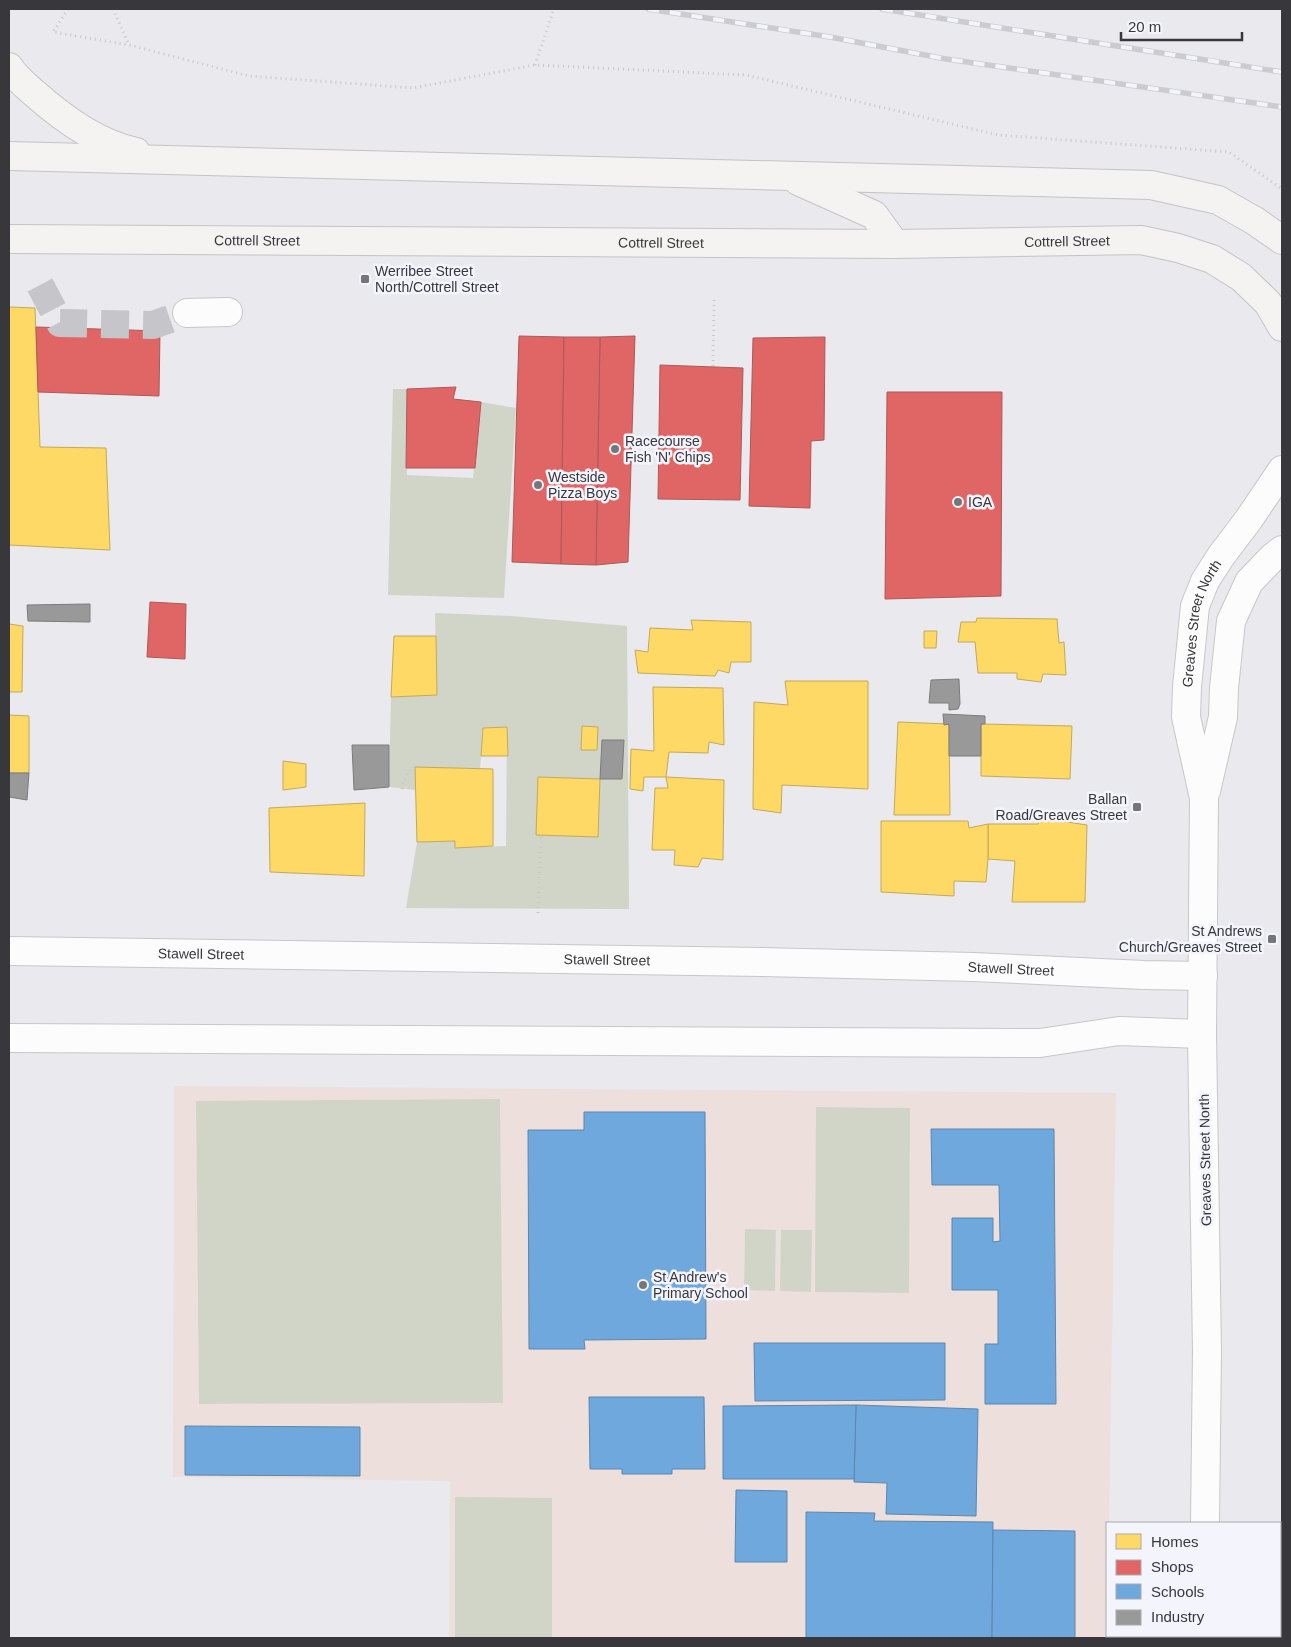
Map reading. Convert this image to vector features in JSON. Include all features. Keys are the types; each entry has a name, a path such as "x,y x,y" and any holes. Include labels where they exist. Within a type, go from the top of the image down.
{"main road":[{"path":"9,66 14,75 51,108 90,135 124,149 181,161"},
{"path":"9,156 1151,185 1218,200 1255,221 1282,240"},
{"path":"788,177 874,215 895,244"},
{"name":"Cottrell Street","path":"9,239 895,244 1141,240 1178,248 1212,259 1241,277 1268,303 1282,327"}],"street":[{"path":"186,313 228,312"},
{"name":"Greaves Street North","path":"1205,1522 1206,1313 1202,1034 1204,798 1186,717 1187,686 1195,606 1205,581 1282,470"},
{"name":"Greaves Street North","path":"1204,798 1223,717 1231,621 1249,582 1282,550"},
{"name":"Stawell Street","path":"9,951 762,962 973,967 1203,976"},
{"path":"9,1038 1040,1043 1119,1031 1202,1034"}],"path":[{"path":"68,9 53,32 129,45 249,76 413,88 535,65 746,75 998,135 1229,152 1282,189"},
{"path":"113,9 129,45"},
{"path":"535,65 554,9"},
{"path":"713,366 714,298"},
{"path":"402,789 404,778 415,767"},
{"path":"538,913 541,835"}],"shaded area":[{"path":"393,389 407,389 407,475 473,478 481,402 516,408 504,598 388,595"},
{"path":"435,613 511,616 627,626 629,909 406,908 417,842 455,841 456,848 506,846 507,727 483,728 480,769 415,767 416,790 389,787 391,697 437,695"},
{"name":"St Andrew's Primary School","path":"174,1086 1116,1093 1109,1522 1106,1522 1107,1638 449,1638 450,1481 173,1477"},
{"path":"500,1099 503,1403 199,1404 196,1101"},
{"path":"816,1107 910,1108 909,1293 815,1292"},
{"path":"745,1229 776,1230 775,1291 744,1290"},
{"path":"781,1230 812,1230 811,1292 780,1291"},
{"path":"455,1497 552,1498 552,1638 455,1638"}],"building: Homes":[{"path":"9,307 35,308 40,447 106,448 110,550 9,545"},
{"path":"977,618 1057,619 1059,643 1064,642 1066,675 1043,674 1041,682 1017,679 1017,673 978,673 975,642 958,642 961,622 976,622"},
{"path":"691,620 751,622 751,662 731,662 729,673 718,670 715,676 638,673 635,650 648,652 650,628 693,630"},
{"path":"9,624 23,626 22,692 9,692"},
{"path":"924,631 937,631 936,648 924,648"},
{"path":"394,636 436,636 437,695 391,697"},
{"path":"785,681 868,681 868,789 782,785 781,813 753,809 754,702 788,705"},
{"path":"653,687 723,688 724,745 709,742 708,753 669,752 666,777 644,777 643,791 630,789 631,749 654,751"},
{"path":"9,715 29,716 29,773 9,773"},
{"path":"898,722 949,724 950,815 894,815"},
{"path":"981,724 1072,726 1070,779 981,776"},
{"path":"582,726 598,727 597,750 581,750"},
{"path":"507,727 508,756 481,756 483,728"},
{"path":"283,761 306,764 306,787 283,790"},
{"path":"415,767 493,769 493,846 455,848 455,841 417,842"},
{"path":"538,777 600,779 598,837 536,835"},
{"path":"666,777 724,780 723,860 702,858 698,867 674,865 675,850 652,850 655,788 668,788"},
{"path":"365,803 364,876 270,872 269,808"},
{"path":"1040,818 1087,825 1085,902 1012,902 1015,861 988,859 988,824 1038,824"},
{"path":"881,821 968,821 969,828 988,824 986,882 954,881 954,896 881,892"}],"building: Shops":[{"path":"36,327 160,331 159,396 38,392"},
{"name":"Westside Pizza Boys","path":"519,336 564,337 561,564 512,562"},
{"name":"Racecourse Fish 'N' Chips","path":"635,336 628,562 596,565 600,337"},
{"path":"564,337 600,337 596,565 561,564"},
{"path":"825,337 824,440 811,441 810,508 749,506 753,338"},
{"path":"660,365 743,368 740,500 658,499"},
{"path":"456,387 453,399 481,402 475,468 406,468 407,389"},
{"path":"887,392 1002,392 1001,596 885,599"},
{"path":"150,602 186,604 185,659 147,657"}],"building: Schools":[{"path":"584,1112 705,1112 706,1339 584,1340 585,1349 529,1349 528,1130 584,1130"},
{"path":"931,1129 1054,1129 1056,1404 985,1404 985,1344 998,1344 998,1290 952,1290 952,1218 993,1218 993,1242 1000,1241 999,1185 932,1185"},
{"path":"754,1343 945,1343 945,1400 755,1401"},
{"path":"589,1397 704,1397 705,1469 672,1469 672,1474 622,1474 622,1469 590,1469"},
{"path":"856,1405 978,1409 976,1516 886,1514 887,1483 854,1482"},
{"path":"856,1405 854,1479 723,1479 723,1406"},
{"path":"185,1426 360,1427 360,1476 185,1475"},
{"path":"736,1490 787,1491 787,1562 735,1562"},
{"path":"806,1512 875,1513 874,1521 993,1522 992,1638 806,1638"},
{"path":"993,1530 1075,1531 1075,1638 992,1638"}],"building: Industry":[{"path":"90,604 90,622 28,621 27,605"},
{"path":"959,679 960,704 958,709 949,710 949,703 929,703 931,680"},
{"path":"943,714 985,716 985,724 981,724 981,756 949,756 949,724 944,725"},
{"path":"602,740 624,740 622,779 600,779"},
{"path":"352,745 389,745 389,787 354,790"},
{"path":"9,773 29,773 27,800 9,797"}],"tunnel":[{"path":"40,285 60,323 153,325 187,313"}],"railway":[{"path":"648,9 830,37 946,59 1282,107"},
{"path":"882,9 1282,72"}],"place":[{"name":"Werribee Street North/Cottrell Street","path":"365,279"},
{"name":"Racecourse Fish 'N' Chips","path":"615,449"},
{"name":"Westside Pizza Boys","path":"538,485"},
{"name":"IGA","path":"958,502"},
{"name":"Ballan Road/Greaves Street","path":"1137,807"},
{"name":"St Andrews Church/Greaves Street","path":"1272,939"},
{"name":"St Andrew's Primary School","path":"643,1285"}]}
